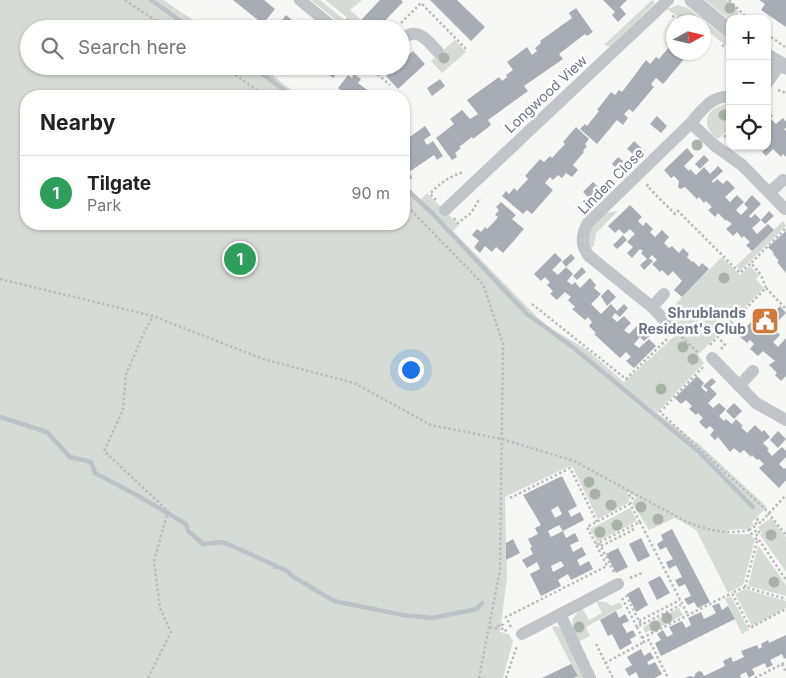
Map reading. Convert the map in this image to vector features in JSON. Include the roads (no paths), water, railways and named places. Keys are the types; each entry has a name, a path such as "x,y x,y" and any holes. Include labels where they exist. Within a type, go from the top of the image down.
{"street":[{"path":"300,0 324,20"},
{"name":"Longwood View","path":"445,210 668,0"},
{"path":"692,0 726,28"},
{"path":"410,35 425,37 438,52"},
{"path":"771,76 778,63"},
{"name":"Linden Close","path":"671,332 652,307 589,256 584,246 583,234 588,223 691,123 702,109 713,100 726,97"},
{"path":"691,123 714,146 742,165 785,209"},
{"path":"769,193 783,180"},
{"path":"652,307 664,294"},
{"path":"710,360 756,404 786,420"},
{"path":"738,386 753,371"},
{"path":"520,638 560,614 618,584"},
{"path":"560,614 590,678"}],"waterway":[{"path":"151,0 179,20"},
{"path":"264,75 285,90"},
{"path":"410,193 431,212 527,314 574,348 698,451 753,507"},
{"path":"0,417 47,432 70,457 91,462 95,473 186,524 188,531 203,544 221,542 228,544 287,571 292,576 334,601 403,615 432,618 477,609 482,603"}],"place":[{"name":"Tilgate","path":"240,259"},
{"name":"Shrublands Resident's Club","path":"765,321"}]}
